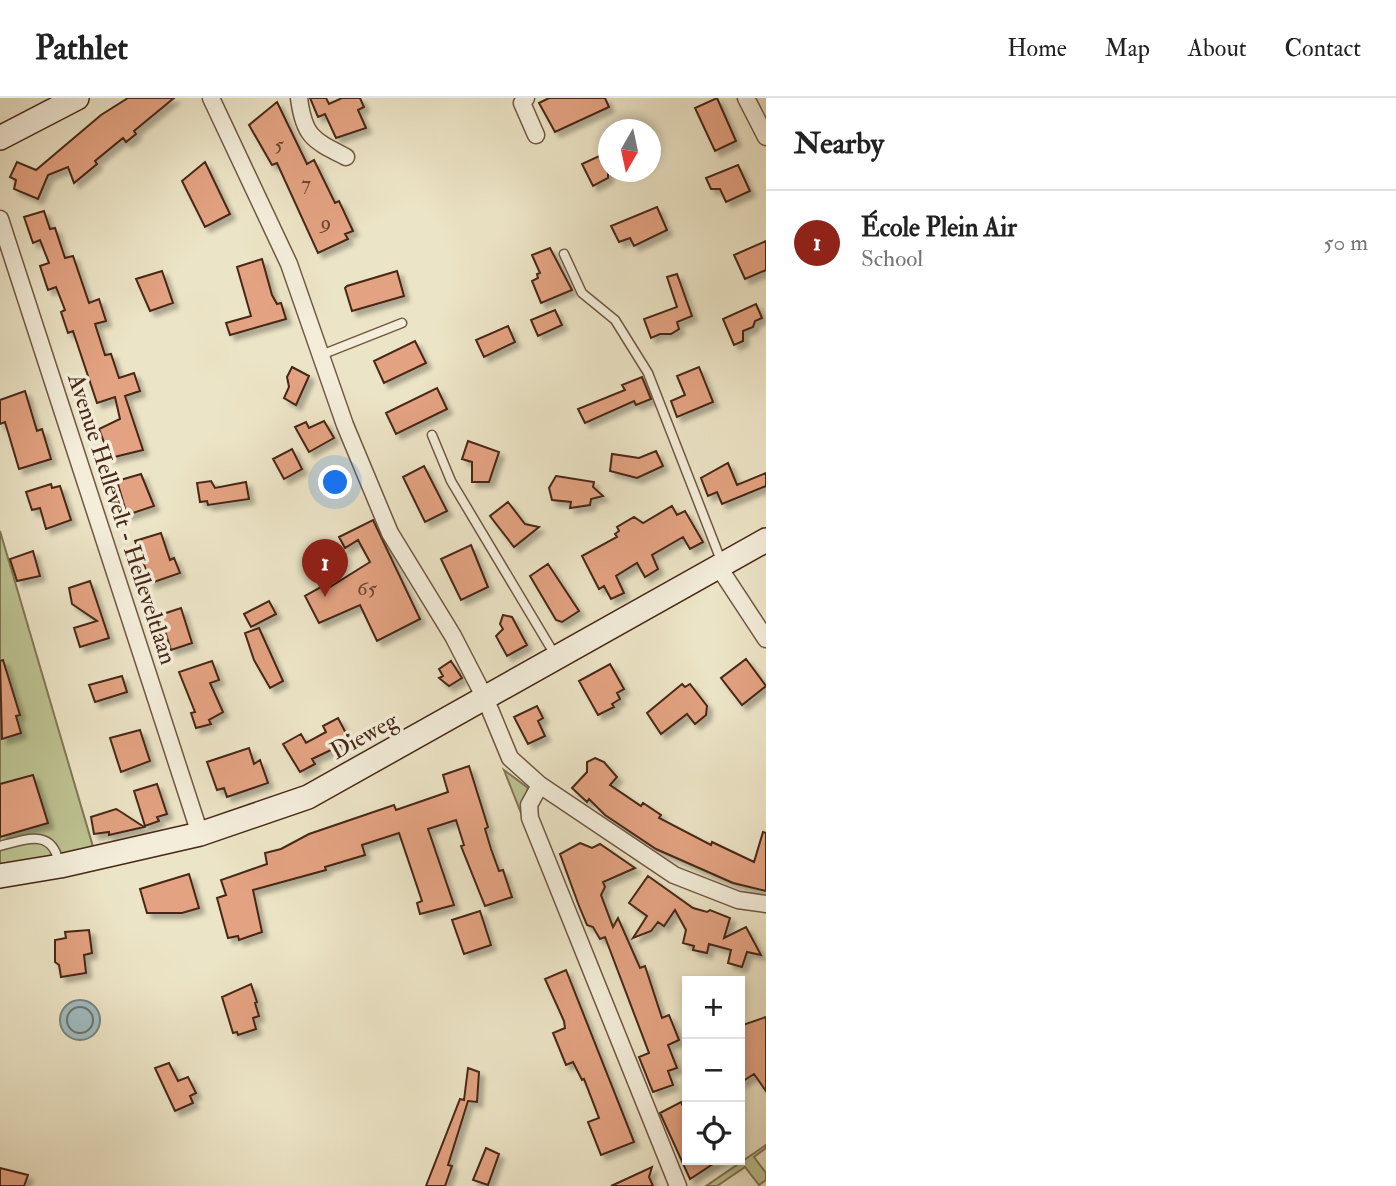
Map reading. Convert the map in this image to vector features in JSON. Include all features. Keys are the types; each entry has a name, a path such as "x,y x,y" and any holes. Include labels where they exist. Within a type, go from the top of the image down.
{"street":[{"path":"0,138 77,98"},
{"path":"211,98 289,264 345,425 390,533 453,636 486,700 510,758 540,785 643,857 674,875 738,900 766,904"},
{"path":"299,98 301,116 313,141 346,157"},
{"path":"526,98 522,103 536,135"},
{"path":"746,98 766,137"},
{"name":"Avenue Hellevelt - Helleveltlaan","path":"0,219 200,834"},
{"name":"Dieweg","path":"0,876 60,866 200,834 309,797 557,660 720,564 766,541"},
{"path":"720,564 766,639"},
{"path":"540,785 529,805 530,818 678,1186"}],"lane":[{"path":"564,254 582,293 615,320 648,373 720,564"},
{"path":"321,355 402,323"},
{"path":"432,435 451,481 557,660"},
{"path":"0,846 34,838 48,841 55,847 60,866"}],"green space":[{"path":"0,531 94,850 0,864"},
{"path":"504,770 528,788 521,813"},
{"path":"766,1145 766,1148 754,1157 766,1173 766,1180 759,1185 745,1167 717,1186 706,1186 737,1165 745,1165 745,1159"}],"water":[{"path":"80,1000 94,1006 100,1020 94,1034 80,1040 66,1034 60,1020 66,1006"}],"building":[{"path":"128,98 174,98 134,131 136,134 126,142 123,138 95,161 97,164 74,183 68,167 48,175 38,199 14,189 16,180 10,177 17,162 36,170 101,115"},
{"path":"310,98 326,98 329,104 342,98 360,98 364,107 358,110 366,128 336,138 325,114 318,117"},
{"path":"549,98 605,98 609,107 555,132 539,103"},
{"path":"717,98 736,141 715,151 695,108"},
{"path":"277,102 307,164 314,160 335,203 339,201 353,231 345,234 348,239 318,253 277,163 272,165 249,125"},
{"path":"598,157 598,182 600,182 593,186 582,164"},
{"path":"205,162 230,214 205,227 182,181"},
{"path":"738,165 750,191 726,202 720,189 711,189 706,178"},
{"path":"657,207 667,230 634,246 630,238 619,242 611,226"},
{"path":"44,211 50,229 55,228 65,258 73,256 89,303 99,299 106,321 95,324 105,355 111,354 119,378 134,373 140,391 125,396 143,450 110,458 99,429 120,419 115,397 97,403 73,331 68,333 61,312 65,310 56,287 48,290 40,266 49,263 40,240 33,243 24,217"},
{"path":"766,241 766,270 745,279 734,255"},
{"path":"550,248 572,290 541,303 532,281 538,278 537,274 540,273 532,255"},
{"path":"262,259 272,295 277,304 281,303 286,319 230,335 226,323 251,316 237,267"},
{"path":"162,271 173,303 150,311 136,279"},
{"path":"397,271 404,296 352,311 345,288 347,286"},
{"path":"677,274 692,316 677,322 679,329 671,334 660,334 651,338 644,319 677,307 667,277"},
{"path":"756,304 762,318 755,321 753,327 743,331 743,341 734,345 723,319"},
{"path":"555,310 562,325 538,336 531,320"},
{"path":"508,326 515,342 484,357 476,340"},
{"path":"415,341 426,363 384,383 374,361"},
{"path":"292,367 309,376 296,405 284,398 289,387 287,377"},
{"path":"699,367 713,402 677,417 671,401 685,395 677,376"},
{"path":"642,377 651,399 636,405 634,401 585,423 578,409 625,390 622,385"},
{"path":"437,388 447,409 396,434 386,413"},
{"path":"25,391 37,431 42,429 51,459 19,469 5,422 0,424 0,400"},
{"path":"324,421 334,438 309,452 295,427 306,422 309,428"},
{"path":"468,441 499,452 489,482 472,482 472,462 462,459"},
{"path":"292,449 302,469 284,479 273,459"},
{"path":"656,451 663,466 637,478 610,471 612,454 639,458"},
{"path":"728,463 737,485 766,473 766,486 722,504 717,492 708,496 701,478"},
{"path":"424,466 447,511 425,522 403,477"},
{"path":"141,474 154,506 127,515 117,481"},
{"path":"556,476 594,482 593,487 603,496 591,499 590,505 570,508 571,502 552,500 549,488"},
{"path":"211,481 215,488 246,482 249,499 208,505 207,501 200,502 197,483"},
{"path":"51,484 52,488 60,486 71,520 46,529 40,508 32,510 26,492"},
{"path":"508,502 525,524 539,527 514,547 490,516"},
{"path":"672,506 677,515 685,511 703,542 690,549 683,537 652,555 658,569 645,577 637,563 616,576 624,593 611,599 604,586 599,589 582,556 617,537 617,527 634,517 643,523"},
{"path":"373,520 420,619 377,641 360,605 319,623 305,596 323,586 325,590 370,562 358,540 345,548 339,537"},
{"path":"161,533 170,560 174,558 180,573 151,583 135,541"},
{"path":"471,545 488,587 461,600 441,559"},
{"path":"33,551 40,576 17,581 10,559"},
{"path":"548,564 579,611 562,622 556,620 530,576"},
{"path":"90,581 109,638 80,647 74,628 97,621 72,604 69,588"},
{"path":"269,601 276,614 251,627 244,614"},
{"path":"181,608 192,643 171,650 160,615"},
{"path":"503,615 512,617 527,645 507,656 496,636 503,629 500,624"},
{"path":"259,628 283,681 270,688 254,660 245,633"},
{"path":"746,659 766,686 742,705 721,678"},
{"path":"3,660 20,715 16,716 21,733 2,739 0,661"},
{"path":"212,661 219,680 210,683 223,712 209,720 211,724 196,728 191,713 195,712 179,672"},
{"path":"451,661 462,678 449,686 439,678 443,676 439,669"},
{"path":"610,664 624,689 617,693 620,699 612,704 614,707 598,715 579,681"},
{"path":"122,676 127,692 95,702 89,685"},
{"path":"682,684 685,687 690,684 707,706 706,715 695,724 687,714 661,734 647,713"},
{"path":"537,706 543,718 538,721 545,736 528,744 514,717"},
{"path":"338,718 350,741 312,759 315,764 300,772 283,744 301,734 306,743 326,732 323,726"},
{"path":"140,730 150,761 121,772 110,738"},
{"path":"249,748 254,764 260,760 268,783 227,797 224,788 217,790 207,762"},
{"path":"595,758 604,762 617,777 610,785 641,806 643,803 661,815 659,818 711,845 712,842 754,862 763,832 766,833 766,891 733,883 656,849 605,815 589,799 587,802 572,788 587,772 587,762"},
{"path":"469,766 488,827 485,829 491,849 499,871 503,870 512,897 485,906 461,846 464,845 456,820 428,829 454,905 420,914 417,903 422,901 399,833 362,845 365,855 325,867 326,870 253,890 262,932 239,940 238,936 228,938 217,898 226,895 221,880 267,864 265,853 281,849 309,834 394,805 396,810 448,792 443,775"},
{"path":"33,775 48,823 0,837 0,784"},
{"path":"157,784 167,814 157,817 159,821 145,826 134,791"},
{"path":"116,809 144,827 109,835 109,832 94,834 91,817"},
{"path":"580,843 592,848 600,844 635,868 603,882 605,887 601,895 613,927 618,918 640,968 645,966 662,1018 669,1015 679,1040 668,1045 677,1068 668,1071 673,1085 653,1092 639,1057 649,1053 605,937 600,939 593,927 587,925 560,854"},
{"path":"189,874 199,908 182,913 147,913 140,889"},
{"path":"648,876 693,908 707,912 710,910 730,918 724,938 746,927 761,955 747,952 742,967 728,963 731,950 709,944 707,953 693,950 694,946 683,943 686,930 675,910 664,926 658,922 651,931 633,938 647,916 629,903"},
{"path":"480,911 491,945 464,954 452,920"},
{"path":"89,930 92,953 84,955 86,973 61,977 59,965 55,962 55,940 66,938 65,932"},
{"path":"566,970 634,1142 601,1155 588,1122 599,1118 584,1079 582,1080 573,1062 566,1065 553,1033 565,1028 564,1021 545,979"},
{"path":"251,984 259,1016 253,1018 256,1029 238,1035 237,1032 233,1033 222,997"},
{"path":"766,1017 766,1091 754,1074 745,1080 745,1024"},
{"path":"169,1063 178,1081 188,1077 196,1093 190,1096 193,1103 175,1111 155,1068"},
{"path":"468,1068 479,1072 477,1102 468,1101 448,1165 452,1166 445,1186 426,1186 460,1099 464,1100"},
{"path":"681,1102 682,1161 660,1113"},
{"path":"486,1148 499,1154 488,1185 473,1180"},
{"path":"684,1165 711,1165 690,1179"},
{"path":"652,1167 649,1177 653,1186 611,1186"},
{"path":"0,1168 28,1175 24,1186 0,1186"}],"place":[{"name":"École Plein Air","path":"325,597"}]}
